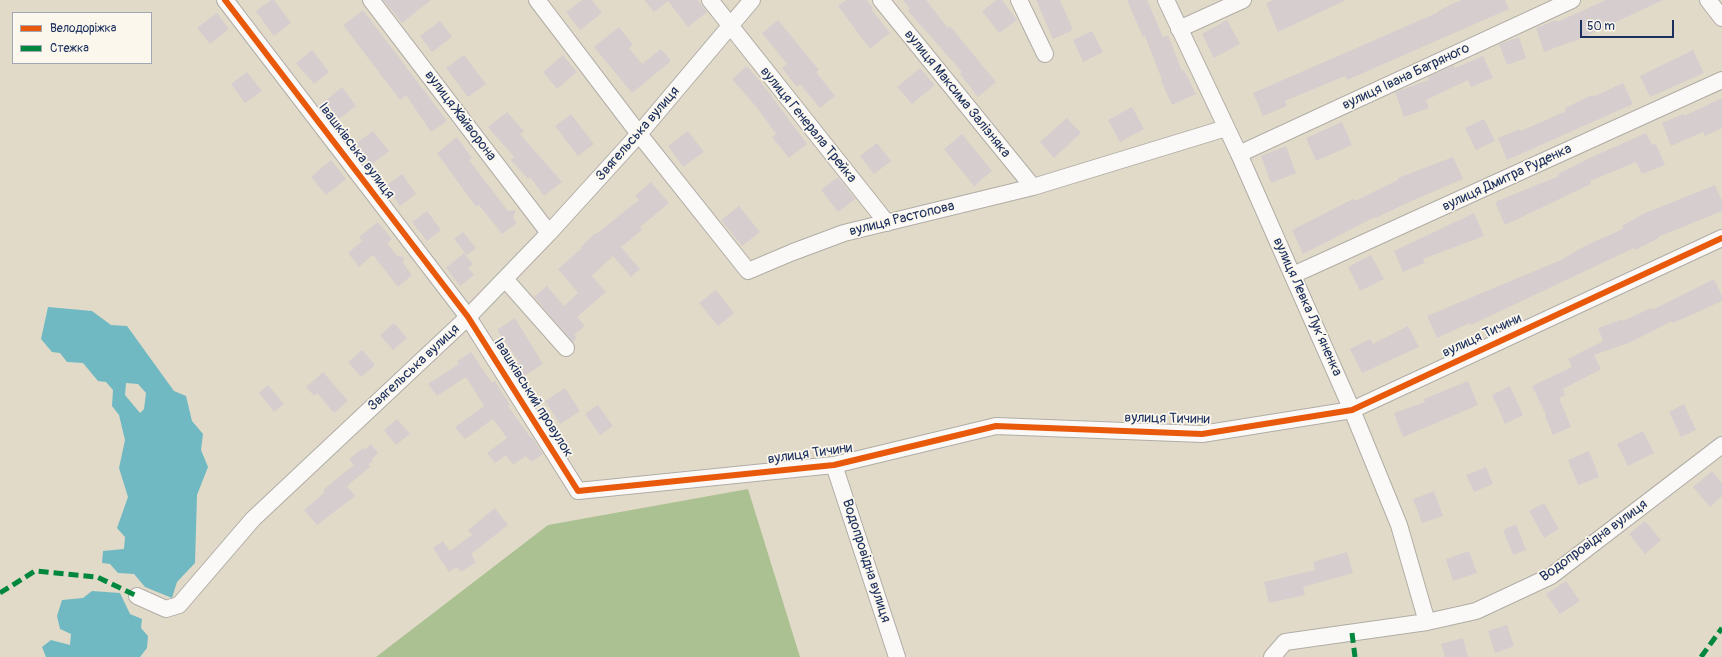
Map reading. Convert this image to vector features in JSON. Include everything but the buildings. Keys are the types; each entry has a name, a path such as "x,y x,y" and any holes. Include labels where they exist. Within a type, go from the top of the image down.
{"street":[{"name":"Івашківська вулиця","path":"225,0 468,317"},
{"name":"вулиця Жайворона","path":"371,0 549,233"},
{"path":"537,0 639,134"},
{"name":"вулиця Генерала Трейка","path":"710,0 887,223"},
{"name":"Звягельська вулиця","path":"137,596 166,609 179,605 253,519 468,317 549,233 639,134 752,0"},
{"name":"вулиця Максима Залізняка","path":"881,0 1033,187"},
{"path":"1019,0 1045,54"},
{"name":"вулиця Левка Лукʼяненка","path":"1166,0 1239,154 1352,410 1399,525 1427,622"},
{"path":"1179,30 1243,0"},
{"name":"вулиця Івана Багряного","path":"1239,154 1572,0"},
{"path":"1708,0 1722,18"},
{"name":"вулиця Дмитра Руденка","path":"1293,275 1722,80"},
{"name":"вулиця Растопова","path":"639,134 748,271 844,233 1033,187 1226,128"},
{"name":"вулиця Тичини","path":"578,491 834,465 996,426 1202,434 1352,410 1722,238"},
{"path":"505,278 566,348"},
{"name":"Івашківський провулок","path":"468,317 578,491"},
{"name":"Водопровідна вулиця","path":"1272,657 1285,642 1427,622 1476,611 1551,576 1722,445"},
{"name":"Водопровідна вулиця","path":"834,465 897,657"}],"green space":[{"path":"748,489 800,657 376,657 548,525"}],"water":[{"path":"48,307 92,311 111,325 127,326 174,391 186,396 192,421 203,434 201,450 208,467 197,495 195,563 177,582 172,598 145,587 134,574 118,573 110,564 102,563 103,551 124,549 125,537 117,528 128,497 119,468 125,440 119,415 112,406 113,390 106,382 98,381 83,363 67,362 60,353 52,352 41,339","holes":["126,383 138,384 146,393 144,409 140,413 125,395"]},
{"path":"92,591 120,593 130,614 142,619 141,628 148,636 147,648 140,657 46,657 42,647 51,640 70,645 71,634 60,629 57,616 62,600 83,598"}],"marked path":[{"path":"0,593 35,571 97,577 137,596"},
{"path":"1701,657 1722,628"},
{"path":"1352,633 1355,657"}],"cycle path":[{"path":"225,0 468,317 578,491 834,465 996,426 1202,434 1352,410 1722,238"}]}
